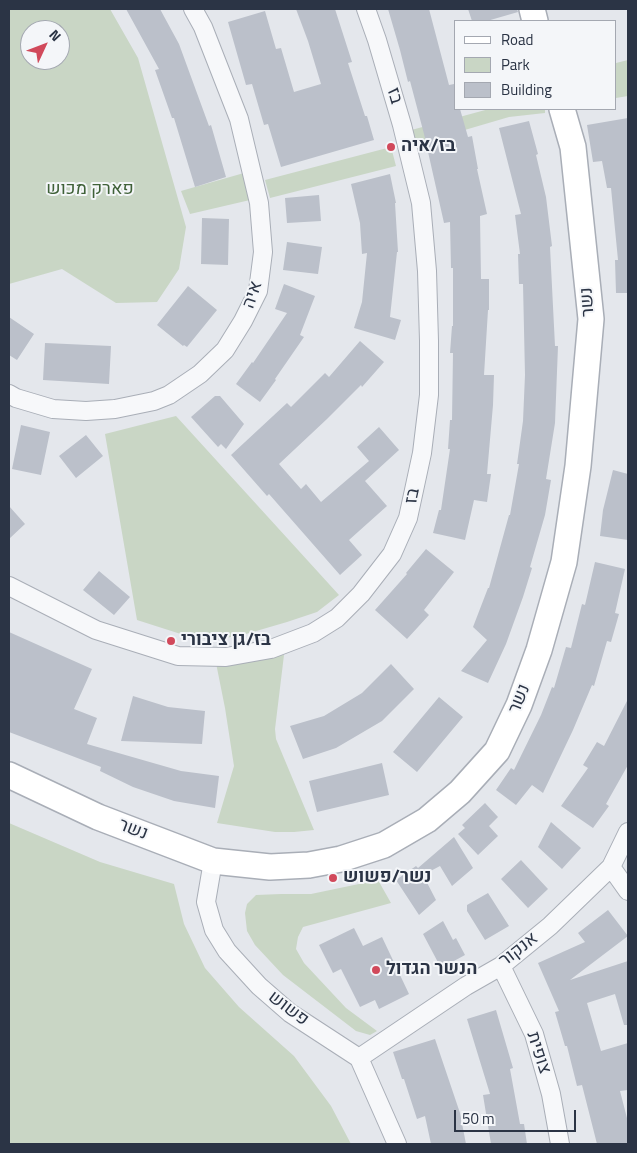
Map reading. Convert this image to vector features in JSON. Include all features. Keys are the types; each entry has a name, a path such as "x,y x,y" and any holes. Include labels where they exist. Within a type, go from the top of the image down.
{"street":[{"name":"איה","path":"9,394 16,398 53,409 86,411 115,409 154,401 169,395 200,374 225,350 243,321 258,291 263,252 259,203 239,120 202,27 192,9"},
{"name":"בז","path":"9,586 96,630 178,656 226,657 271,649 321,628 337,618 361,594 392,554 408,518 422,453 429,395 427,271 421,203 402,125 366,9"},
{"name":"נשר","path":"9,775 98,817 213,861 270,867 309,865 341,859 384,845 427,820 460,792 496,751 519,705 539,650 564,562 578,466 591,319 573,147 562,110"},
{"name":"אנקור","path":"359,1058 466,986 501,966 550,926 611,867 628,832"},
{"name":"פשוש","path":"213,861 206,902 214,930 227,952 259,986 290,1012 359,1058"},
{"path":"611,867 628,891"},
{"name":"צופית","path":"501,966 534,1034 550,1094 560,1144"},
{"path":"359,1058 397,1144"}],"green space":[{"name":"פארק מכוש","path":"9,9 110,9 138,58 186,227 179,269 157,302 116,303 62,269 9,284"},
{"path":"628,60 628,96 617,98 617,63"},
{"path":"485,110 545,110 545,113 509,117 417,144 404,132"},
{"path":"391,147 396,166 270,198 265,180"},
{"path":"244,173 250,200 190,214 181,191"},
{"path":"176,416 339,595 317,612 246,634 216,640 187,636 137,620 105,434"},
{"path":"284,655 275,729 276,739 314,830 275,832 217,823 234,766 215,658"},
{"path":"9,823 100,862 174,884 184,924 205,968 239,1007 294,1056 331,1106 351,1144 9,1144"},
{"path":"378,880 391,903 303,927 298,937 296,949 304,963 346,1008 377,1031 370,1035 356,1031 283,975 255,945 247,931 245,913 247,904 256,895 311,894"}],"building":[{"path":"126,9 160,9 179,44 209,126 211,125 226,177 195,187 174,118 172,118 155,70 159,69"},
{"path":"296,9 335,9 352,62 348,63 374,140 281,167 268,124 264,125 252,84 246,85 228,22 265,11 276,49 281,48 294,92 321,84"},
{"path":"388,9 429,9 449,85 454,84 454,110 460,110 468,137 472,136 487,214 480,216 481,279 489,279 489,310 484,375 494,375 487,474 491,474 487,502 474,500 465,540 433,533 439,510 441,510 450,449 448,449 450,420 452,420 453,353 450,353 453,326 453,268 451,268 450,222 444,223 424,134"},
{"path":"468,9 517,9 518,12 490,20 472,20"},
{"path":"628,118 628,293 616,293 615,260 618,260 611,188 607,188 602,161 593,162 587,125"},
{"path":"529,121 538,154 536,155 546,197 552,246 550,247 555,346 558,346 555,423 546,479 551,480 545,515 523,597 506,644 488,683 461,671 487,640 473,627 489,588 510,515 519,464 517,464 523,421 525,375 523,284 519,284 518,254 520,254 515,215 521,214 499,128"},
{"path":"390,174 396,203 398,252 390,317 401,320 395,340 354,328 362,302 367,253 362,254 360,223 351,184"},
{"path":"319,195 321,221 287,223 285,198"},
{"path":"202,218 229,219 228,265 201,264"},
{"path":"287,242 322,247 318,274 283,270"},
{"path":"284,284 315,296 300,335 304,337 260,402 236,384 253,363 287,313 275,309"},
{"path":"188,286 217,310 187,347 183,346 157,325"},
{"path":"9,317 34,334 17,360 9,355"},
{"path":"360,341 384,362 362,387 361,385 279,464 301,489 306,484 321,502 369,461 357,447 379,427 399,450 365,481 387,506 349,540 362,555 340,575 269,494 267,496 231,455 287,403 291,407 325,373 329,377"},
{"path":"45,343 111,346 109,384 43,380"},
{"path":"215,396 220,396 244,424 226,449 221,444 218,447 191,417"},
{"path":"21,425 50,432 41,475 12,469"},
{"path":"86,435 103,456 76,478 59,456"},
{"path":"613,470 628,474 628,540 600,536 603,510"},
{"path":"9,506 25,524 9,539"},
{"path":"426,549 454,572 424,610 429,615 407,639 375,610"},
{"path":"595,562 625,569 615,613 619,614 611,642 607,641 594,686 592,685 543,793 532,785 516,805 496,790 511,768 514,770 541,715 552,687 554,688 566,647 571,648 582,604 585,605"},
{"path":"99,571 130,597 114,615 83,590"},
{"path":"9,632 92,669 74,709 97,718 87,744 181,771 219,776 215,808 174,801 133,787 100,771 101,767 9,732"},
{"path":"391,664 414,689 382,721 336,748 303,759 290,726 324,716 362,693"},
{"path":"133,696 168,707 205,711 202,744 121,741"},
{"path":"439,697 463,717 417,772 393,752"},
{"path":"628,699 628,765 606,804 609,806 593,828 561,806 588,768 583,765 597,742 604,746"},
{"path":"382,763 389,795 317,812 309,781"},
{"path":"485,803 498,817 489,826 498,836 478,855 458,834 465,828 462,825"},
{"path":"551,822 581,848 562,869 538,847"},
{"path":"454,837 473,868 452,886 440,866 423,875 436,900 419,915 396,880 416,866 418,868"},
{"path":"521,860 548,889 528,908 501,879"},
{"path":"488,893 509,926 485,940 467,911 467,905"},
{"path":"608,910 628,936 570,980 628,961 628,1025 624,1025 615,994 587,1003 601,1051 628,1043 628,1090 620,1091 628,1122 628,1144 597,1144 582,1085 577,1086 567,1046 565,1046 555,1012 559,1011 538,963 585,942 578,933"},
{"path":"443,921 453,940 456,938 465,955 441,968 423,934"},
{"name":"הנשר הגדול","path":"354,928 363,946 382,937 409,994 379,1009 375,1000 360,1007 341,969 333,973 319,945"},
{"path":"496,1010 513,1068 510,1069 520,1124 524,1124 527,1144 491,1144 483,1095 490,1094 467,1019"},
{"path":"435,1039 460,1113 466,1144 431,1144 425,1116 417,1119 393,1052"}],"place":[{"name":"בז/איה","path":"391,147"},
{"name":"בז/גן ציבורי","path":"171,641"},
{"name":"נשר/פשוש","path":"333,878"},
{"name":"הנשר הגדול","path":"376,970"}]}
